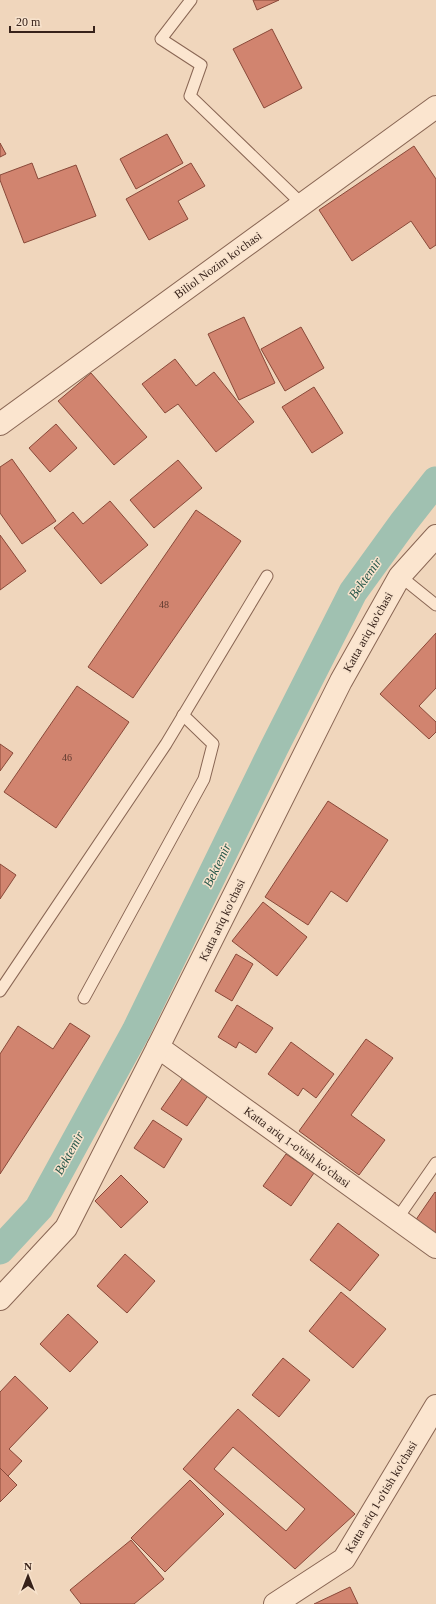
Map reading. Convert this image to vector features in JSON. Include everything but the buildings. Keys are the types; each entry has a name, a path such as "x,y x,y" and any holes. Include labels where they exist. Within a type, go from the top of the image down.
{"street":[{"name":"Biliol Nozim ko'chasi","path":"0,424 436,107"},
{"name":"Katta ariq ko'chasi","path":"0,1299 66,1228 158,1048 341,681 400,576 436,536"},
{"name":"Katta ariq 1-o'tish ko'chasi","path":"158,1048 436,1247"},
{"name":"Katta ariq 1-o'tish ko'chasi","path":"275,1604 344,1558 436,1406"}],"lane":[{"path":"191,0 161,39 201,65 190,96 302,204"},
{"path":"0,991 166,744 267,576"},
{"path":"400,576 436,605"},
{"path":"84,998 204,779 213,744 183,716"},
{"path":"397,1219 436,1163"}],"waterway":[{"name":"Bektemir","path":"0,1250 39,1208 136,1031 274,748 353,592 403,523 436,481"}]}
